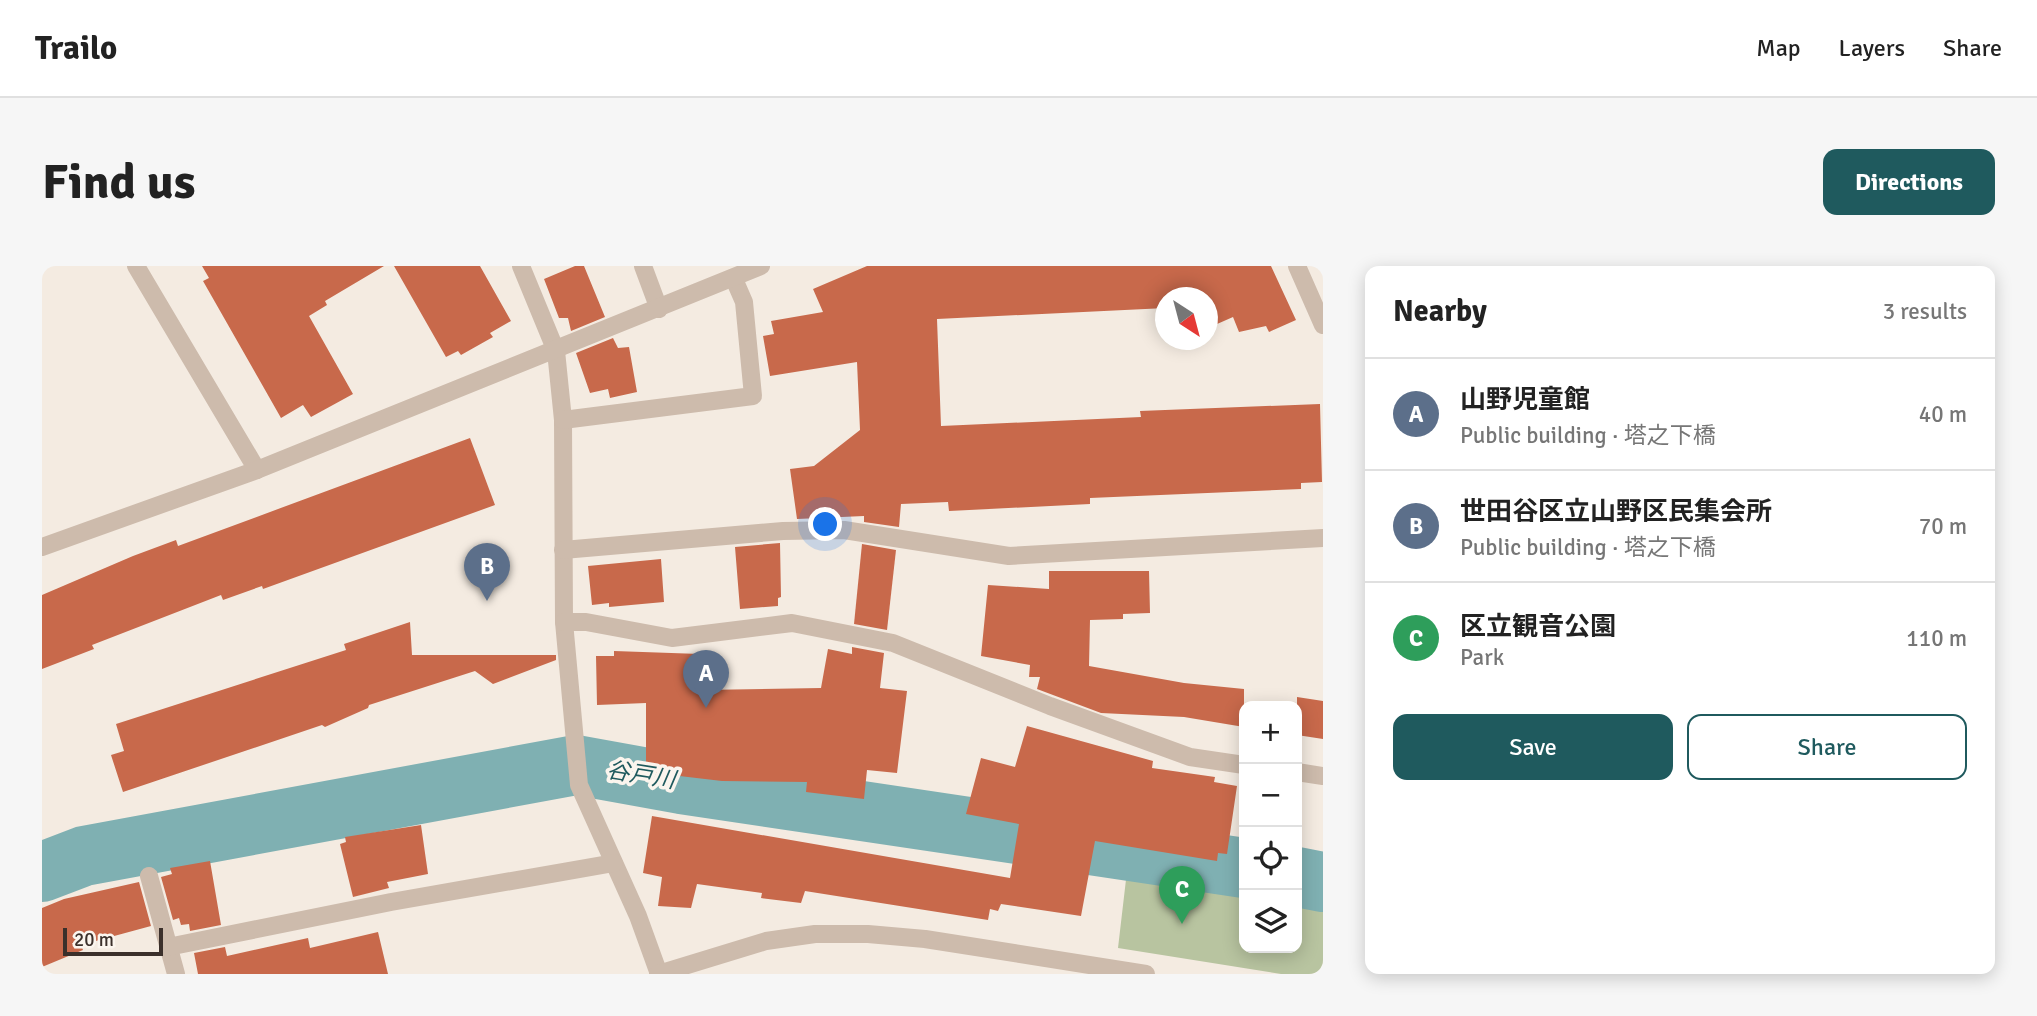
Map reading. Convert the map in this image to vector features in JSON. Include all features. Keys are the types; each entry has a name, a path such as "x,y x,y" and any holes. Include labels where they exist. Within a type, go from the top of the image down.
{"street":[{"path":"136,266 257,470"},
{"path":"521,266 556,351 564,420 564,622 579,785 651,946 659,974 766,941 815,934 868,934 925,939 1052,967 1146,974"},
{"path":"643,266 659,309"},
{"path":"42,547 257,470 761,266"},
{"path":"1297,266 1323,325"},
{"path":"564,420 753,396 744,302 734,278"},
{"path":"564,550 783,531 844,530 1009,556 1323,538"},
{"path":"564,622 586,622 672,638 792,623 893,643 1190,757 1239,764"},
{"path":"1302,773 1323,776"},
{"path":"168,947 391,902 614,863"},
{"path":"149,876 176,974"}],"green space":[{"path":"1127,871 1239,887 1239,953 1302,953 1302,897 1323,900 1323,974 1281,974 1118,948"}],"building":[{"path":"202,266 384,266 325,301 327,305 309,316 353,394 311,417 303,405 281,418 203,281 209,278"},
{"path":"394,266 480,266 511,321 490,333 493,337 461,355 458,351 446,357"},
{"path":"575,266 584,266 605,317 571,331 568,318 559,318 544,279"},
{"path":"867,266 1271,266 1296,320 1269,332 1266,326 1239,332 1233,317 1218,324 1218,287 1155,287 1155,309 937,319 941,426 1141,417 1140,411 1320,404 1322,482 1301,483 1301,489 1090,498 1090,504 949,511 948,502 901,504 899,527 864,522 864,516 797,519 790,469 814,466 860,430 857,362 770,376 763,336 774,334 771,321 823,312 813,289"},
{"path":"613,338 618,348 629,347 637,392 610,398 608,389 590,393 576,353"},
{"path":"470,438 495,505 263,589 262,586 223,600 221,595 92,645 94,649 42,669 42,595 176,540 178,546"},
{"path":"780,543 781,597 778,598 778,606 740,609 735,547"},
{"path":"862,544 896,550 887,630 854,624"},
{"path":"661,559 664,602 609,607 609,603 592,605 588,566"},
{"path":"1049,571 1149,571 1150,613 1123,614 1123,619 1090,620 1089,666 1184,683 1244,689 1244,701 1239,701 1239,726 1184,717 1101,713 1037,689 1040,677 1029,677 1030,665 981,656 988,585 1049,589"},
{"path":"410,622 412,655 556,655 556,660 493,684 475,671 369,705 368,708 325,727 322,725 123,792 111,755 124,751 116,724 346,650 344,644"},
{"path":"852,647 884,653 880,688 907,691 897,773 867,770 864,799 806,792 807,782 722,781 654,773 646,764 646,703 597,705 596,656 614,656 614,651 700,654 702,690 821,688 828,649 852,654"},
{"path":"1297,697 1323,701 1323,739 1302,736 1302,701 1297,701"},
{"path":"1027,726 1153,761 1152,768 1215,777 1214,782 1237,786 1227,854 1218,853 1217,861 1095,841 1081,916 1001,904 998,911 990,909 988,920 805,891 801,903 761,898 762,893 697,884 691,908 658,906 662,877 643,873 652,816 1010,878 1019,824 966,814 981,758 1015,767"},
{"path":"421,825 428,874 387,882 389,888 353,897 340,844 346,842 345,837"},
{"path":"210,861 221,925 190,931 189,924 181,925 179,918 173,920 161,877 172,874 170,868"},
{"path":"139,882 151,926 81,945 83,950 42,967 42,908 64,899"},
{"path":"378,932 388,974 198,974 194,953 225,947 227,956 308,938 310,948"}],"waterway":[{"name":"谷戸川","path":"42,872 84,856 576,765 681,784 1239,867"},
{"name":"谷戸川","path":"1302,878 1323,882"}],"place":[{"name":"世田谷区立山野区民集会所","path":"487,601"},
{"name":"山野児童館","path":"706,708"},
{"name":"区立観音公園","path":"1182,924"}]}
